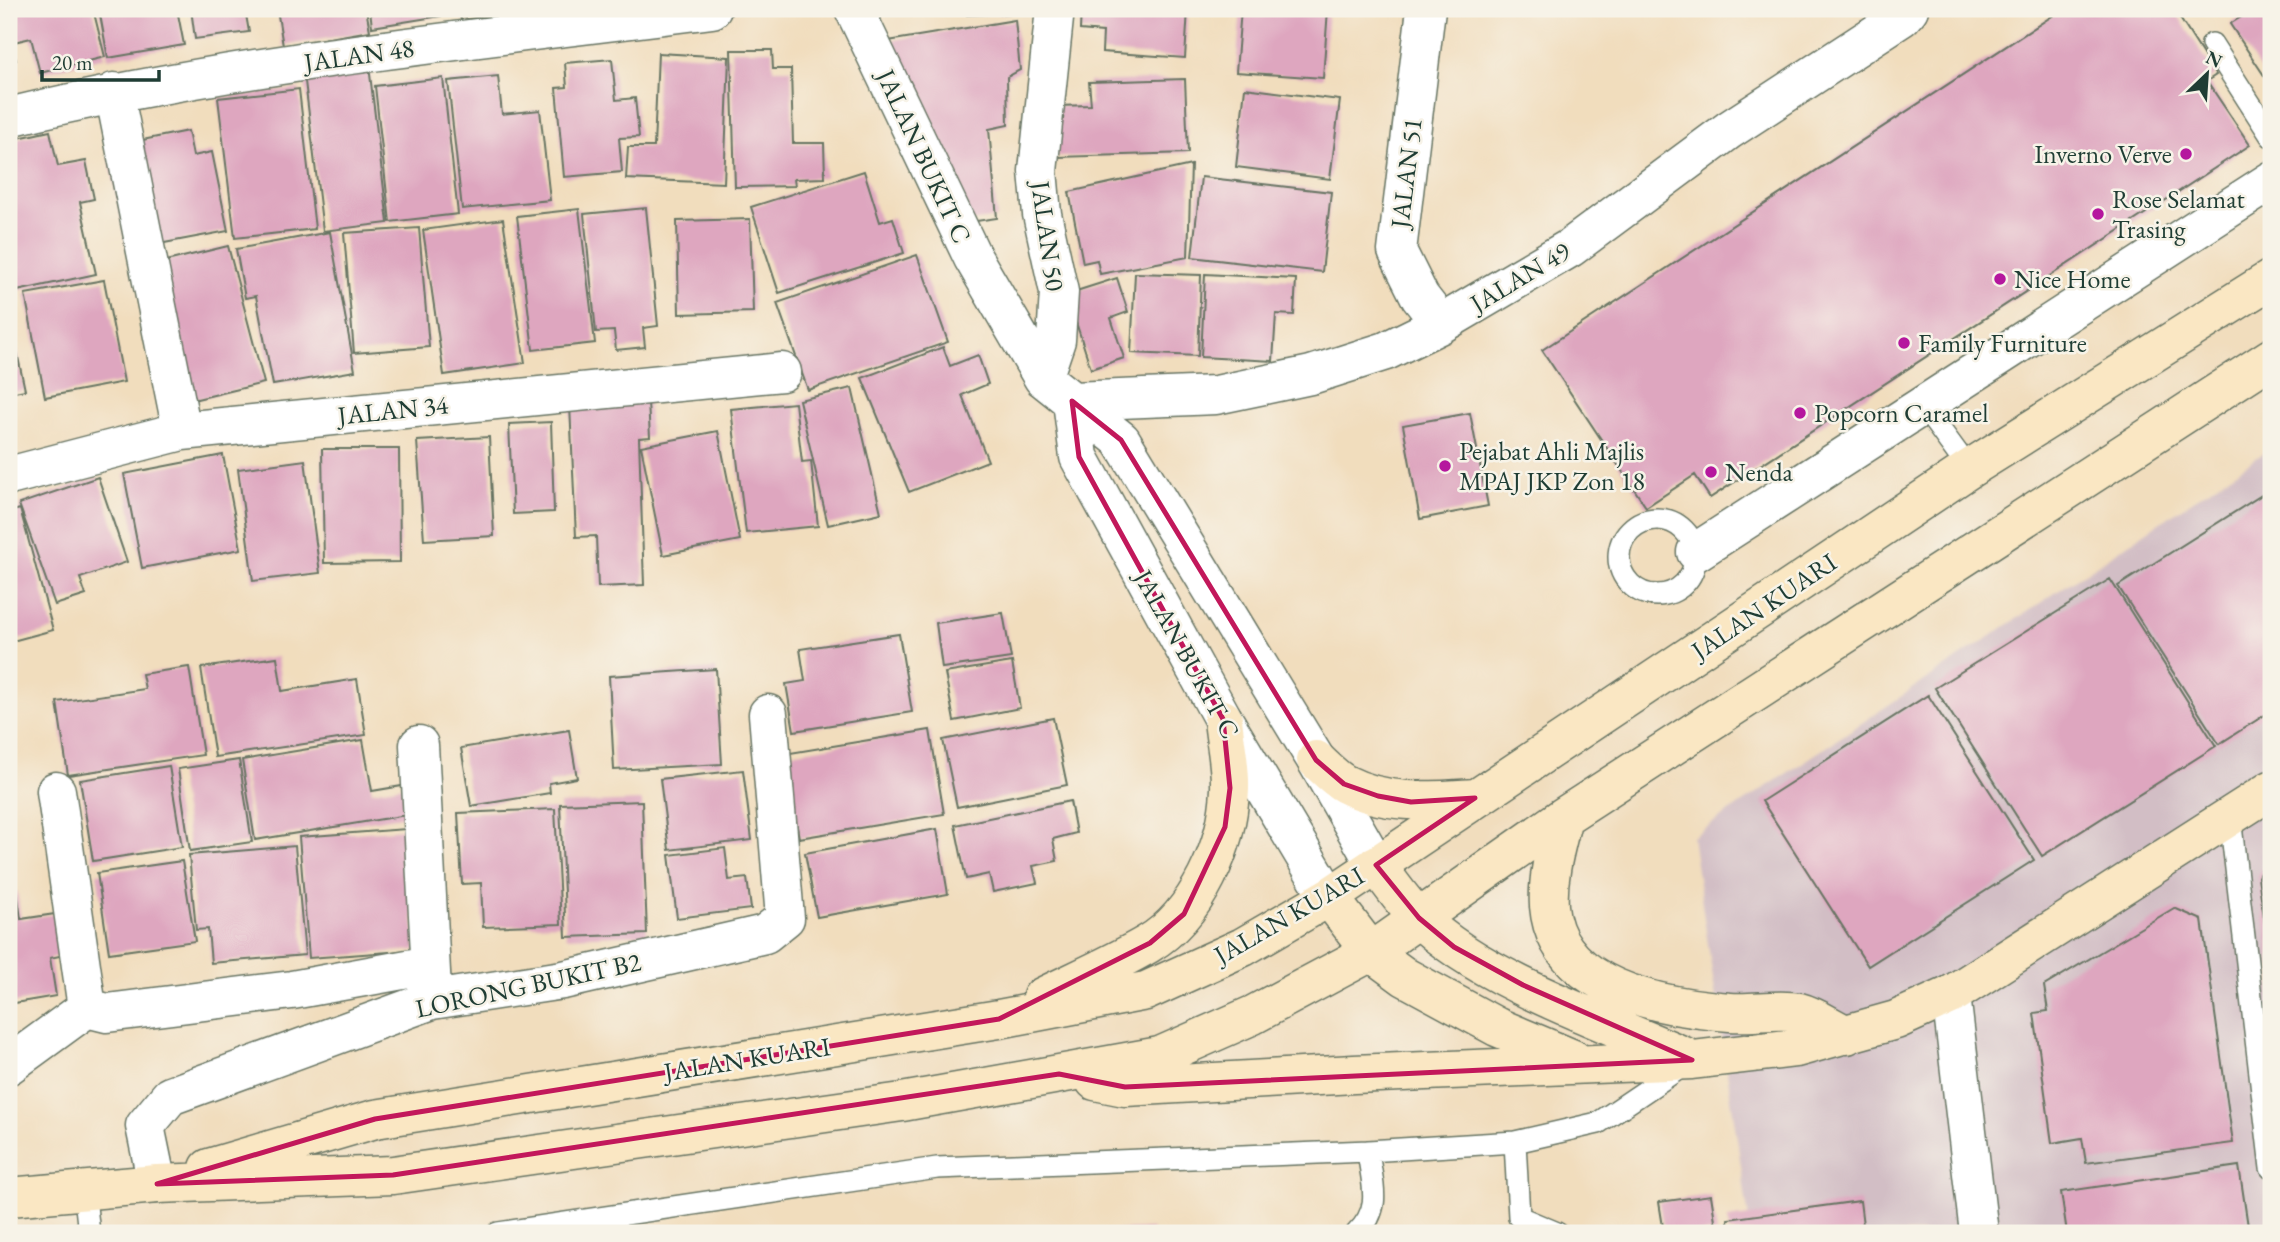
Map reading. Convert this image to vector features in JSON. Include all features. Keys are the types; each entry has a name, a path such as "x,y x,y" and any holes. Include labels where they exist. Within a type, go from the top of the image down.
{"street":[{"name":"JALAN 48","path":"9,117 114,92 415,47 712,9"},
{"name":"JALAN BUKIT C","path":"854,9 973,258 1043,378 1121,440 1316,760 1376,865"},
{"name":"JALAN 50","path":"1043,378 1056,340 1059,292 1042,214 1038,171 1055,9"},
{"name":"JALAN 51","path":"1426,9 1396,251 1420,297 1441,324"},
{"name":"JALAN 49","path":"1072,401 1216,395 1311,375 1386,351 1441,324 1570,248 1729,130 1909,12"},
{"path":"114,92 182,431"},
{"path":"1696,552 2271,181"},
{"name":"JALAN KUARI","path":"157,1184 375,1119 999,1019 1146,991 1243,947 1329,897 1969,469 2271,279"},
{"name":"JALAN KUARI","path":"9,1197 157,1184 393,1175 889,1104 1160,1056 1253,1014 1371,952 1563,817 2271,359"},
{"name":"JALAN 34","path":"9,476 182,431 782,372"},
{"name":"JALAN BUKIT C","path":"1072,401 1079,457 1223,719 1329,897"},
{"name":"LORONG BUKIT B2","path":"87,1008 107,1013 292,990 563,980 765,934 785,918 768,714"},
{"path":"999,1019 1150,943 1184,914 1208,872 1225,827 1230,788 1223,719"},
{"path":"419,745 431,983"},
{"path":"1316,760 1344,784 1378,796 1411,802 1475,798"},
{"path":"1059,1074 1125,1087 1582,1063 1692,1060 1796,1048 1896,1020 1951,995 2271,790"},
{"path":"9,1065 87,1008 56,791"},
{"path":"1563,817 1549,882 1549,909 1562,945 1586,971 1625,993 1681,1009 1799,1012 1847,1035"},
{"path":"1376,865 1419,919 1454,947 1523,985 1692,1060"},
{"path":"1329,897 1371,952 1405,977 1497,1027 1582,1063"},
{"name":"LORONG BUKIT B2","path":"157,1184 145,1126 170,1096 431,983"},
{"path":"1951,995 1979,1233"}],"lane":[{"path":"2212,44 2271,135"},
{"path":"1923,406 1969,469"},
{"path":"2230,817 2267,1097 2271,1168"},
{"path":"498,1233 937,1168 1368,1151 1516,1142 1598,1123 1652,1090 1692,1060"},
{"path":"1516,1142 1519,1217 1557,1233"},
{"path":"1357,1233 1369,1221 1375,1202 1368,1151"},
{"path":"85,1189 89,1233"}],"highlighted area":[{"path":"1072,401 1121,440 1316,760 1344,784 1378,796 1411,802 1475,798 1376,865 1419,918 1454,947 1523,985 1692,1060 1125,1087 1059,1074 393,1175 157,1184 375,1119 999,1019 1150,943 1184,914 1225,827 1230,788 1223,719 1079,457"}],"shaded area":[{"path":"2271,448 2271,1233 1751,1233 1692,837"}],"building":[{"path":"9,9 93,9 105,57 40,73 31,38 14,42"},
{"path":"99,9 177,9 184,45 108,58"},
{"path":"191,9 245,9 249,32 195,39"},
{"path":"277,9 366,9 370,31 283,46"},
{"path":"370,9 440,9 441,16 372,27"},
{"path":"459,9 529,9 529,10 461,20"},
{"path":"967,9 1013,9 1013,13 967,15"},
{"path":"1081,9 1188,9 1185,58 1102,52 1103,32 1080,30"},
{"path":"1241,9 1328,9 1323,78 1236,72"},
{"path":"2063,9 2174,9 2216,75 2207,81 2250,145 1710,498 1695,475 1646,507 1542,350"},
{"path":"2254,9 2271,9 2271,86 2230,24"},
{"path":"1015,20 1020,70 1007,77 1008,125 989,129 997,218 970,222 888,41"},
{"path":"9,37 16,60 9,62"},
{"path":"731,50 772,50 773,69 791,69 793,143 824,143 825,178 794,179 795,186 735,187"},
{"path":"658,53 729,57 724,183 626,179 628,147 654,147"},
{"path":"612,59 616,100 635,98 639,137 619,138 622,172 564,177 556,88 567,87 565,63"},
{"path":"369,66 388,223 323,231 304,73"},
{"path":"498,76 502,114 540,110 550,200 462,209 448,81"},
{"path":"443,78 458,214 390,222 375,86"},
{"path":"1185,79 1188,153 1058,157 1057,106 1091,105 1089,82"},
{"path":"1245,88 1340,100 1330,179 1236,167"},
{"path":"299,89 315,229 235,238 218,98"},
{"path":"50,131 58,166 86,161 94,199 80,202 96,274 17,291 9,253 9,140"},
{"path":"188,131 193,156 212,152 228,231 127,250 107,147"},
{"path":"1191,165 1188,257 1100,274 1097,260 1083,263 1069,192"},
{"path":"864,171 880,222 893,218 904,253 779,293 751,207"},
{"path":"1201,177 1331,192 1322,272 1192,257"},
{"path":"646,208 658,326 643,328 645,347 616,350 614,331 596,332 584,214"},
{"path":"579,209 595,343 533,350 517,216"},
{"path":"503,219 525,363 444,375 423,230"},
{"path":"750,219 753,312 679,314 677,221"},
{"path":"419,228 429,347 354,353 344,233"},
{"path":"330,232 355,371 273,385 256,296 245,298 236,249"},
{"path":"228,246 264,383 176,404 142,267"},
{"path":"917,255 948,342 808,390 777,303"},
{"path":"1135,273 1201,275 1198,356 1131,353"},
{"path":"1205,274 1296,279 1294,315 1276,314 1273,361 1201,357"},
{"path":"1117,278 1128,312 1111,318 1124,358 1091,369 1067,294"},
{"path":"104,280 124,382 45,397 25,294"},
{"path":"9,315 25,390 9,393"},
{"path":"943,347 950,366 978,355 988,384 962,395 988,461 909,492 862,378"},
{"path":"852,388 881,513 828,525 799,400"},
{"path":"648,402 650,437 639,438 644,585 598,587 596,536 576,537 570,405"},
{"path":"795,403 802,462 811,461 818,526 746,533 731,409"},
{"name":"Pejabat Ahli Majlis MPAJ JKP Zon 18","path":"1470,413 1488,506 1420,519 1403,425"},
{"path":"551,422 554,512 513,514 509,424"},
{"path":"718,431 740,540 663,555 641,446"},
{"path":"489,437 494,536 424,540 417,441"},
{"path":"322,449 399,449 400,562 324,563"},
{"path":"223,455 241,549 142,568 124,474"},
{"path":"305,460 320,573 253,581 238,469"},
{"path":"98,477 127,562 80,578 86,595 55,605 19,504"},
{"path":"2271,489 2271,711 2219,744 2118,586"},
{"path":"20,509 53,630 9,642 9,512"},
{"path":"2110,579 2216,746 2042,856 1935,688"},
{"path":"1003,613 1011,658 942,668 936,623"},
{"path":"899,634 912,712 794,731 786,684 805,681 800,649"},
{"path":"277,657 282,691 357,679 366,735 215,757 201,668"},
{"path":"1012,662 1020,708 954,721 945,673"},
{"path":"189,667 203,755 68,775 57,702 145,689 142,674"},
{"path":"716,669 722,764 614,770 609,676"},
{"path":"1928,695 2034,860 1868,966 1762,801"},
{"path":"1053,718 1067,785 957,807 943,740"},
{"path":"569,730 577,778 549,783 550,793 471,806 461,748"},
{"path":"930,730 944,814 799,838 784,754"},
{"path":"363,740 372,791 402,786 407,815 255,840 242,760"},
{"path":"239,760 252,842 190,851 178,769"},
{"path":"169,766 182,847 93,861 80,780"},
{"path":"743,770 752,840 669,850 660,779"},
{"path":"642,801 647,934 566,937 560,804"},
{"path":"1070,801 1076,833 1053,839 1057,861 1033,866 1037,883 993,892 989,874 966,879 955,825"},
{"path":"555,809 561,924 483,927 481,883 462,884 458,813"},
{"path":"406,829 416,950 309,958 299,837"},
{"path":"937,829 948,894 817,917 805,853"},
{"path":"9,845 15,868 9,869"},
{"path":"295,846 305,955 211,963 208,929 196,930 189,855"},
{"path":"725,848 729,880 747,878 751,909 677,918 669,855"},
{"path":"2271,850 2271,958 2270,958 2258,877"},
{"path":"182,861 195,941 109,953 97,873"},
{"path":"17,891 21,919 62,913 69,954 50,958 56,996 9,1004 9,892"},
{"path":"2174,908 2202,920 2233,1143 2086,1163 2082,1138 2052,1143 2034,1013 2048,1011 2044,986"},
{"path":"2239,1166 2249,1233 2067,1233 2061,1192"},
{"path":"1711,1195 1717,1233 1664,1233 1659,1202"},
{"path":"1860,1201 1864,1233 1729,1233 1728,1219"},
{"path":"1152,1229 1152,1233 1099,1233 1099,1231"}],"place":[{"name":"Inverno Verve","path":"2186,154"},
{"name":"Rose Selamat Trasing","path":"2098,214"},
{"name":"Nice Home","path":"2000,279"},
{"name":"Family Furniture","path":"1904,343"},
{"name":"Popcorn Caramel","path":"1800,413"},
{"name":"Pejabat Ahli Majlis MPAJ JKP Zon 18","path":"1445,466"},
{"name":"Nenda","path":"1711,472"}]}
